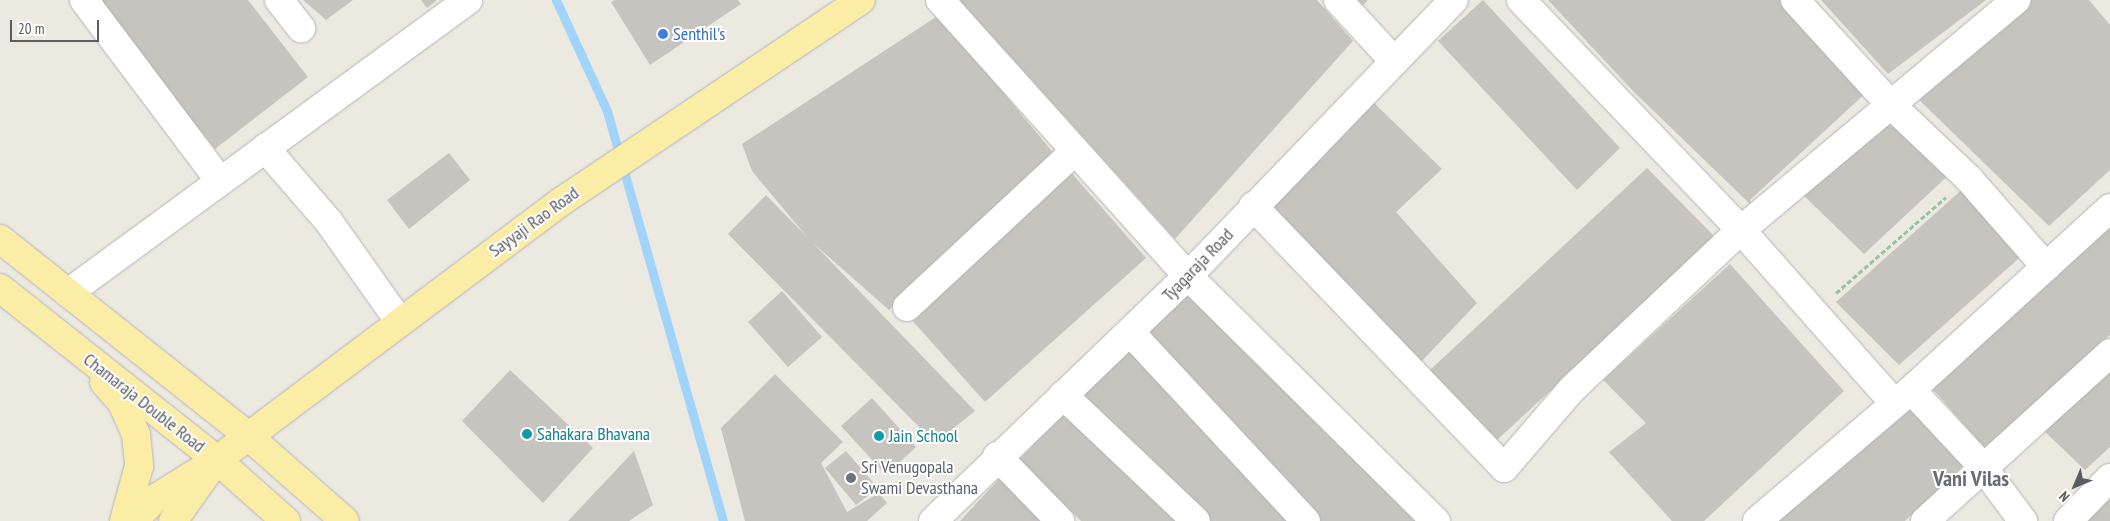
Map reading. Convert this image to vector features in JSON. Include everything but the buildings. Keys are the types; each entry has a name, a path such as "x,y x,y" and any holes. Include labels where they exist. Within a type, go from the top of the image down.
{"main road":[{"name":"Sayyaji Rao Road","path":"133,521 156,498 217,460 246,435 562,201 861,0"},
{"path":"0,239 246,435 345,521"},
{"name":"Chamaraja Double Road","path":"0,288 217,460 286,521"},
{"path":"82,354 122,404 136,435 139,466 124,521"},
{"name":"Sayyaji Rao Road","path":"172,521 217,460"}],"street":[{"path":"84,0 220,181"},
{"path":"279,0 300,28"},
{"path":"68,293 468,0"},
{"path":"940,0 1072,153 1188,276 1436,521"},
{"path":"1338,0 1394,62"},
{"name":"Tyagaraja Road","path":"933,521 997,456 1130,333 1188,276 1253,206 1454,0"},
{"path":"1521,0 1741,230 1815,312 1982,466 2023,521"},
{"path":"1795,0 1890,104 1969,179 2046,266"},
{"path":"1253,206 1504,468 1572,389 1741,230 2016,0"},
{"path":"265,148 329,222 399,321"},
{"path":"907,307 1072,153"},
{"path":"1757,521 1907,396 2110,208"},
{"path":"1130,333 1306,521"},
{"path":"1925,521 1982,466 2110,353"},
{"path":"1063,395 1196,521"},
{"path":"997,456 1060,521"},
{"path":"2068,521 2110,478"}],"path":[{"path":"1815,312 1898,234 1969,179"}],"waterway":[{"path":"556,0 607,111 723,521"}],"place":[{"name":"Senthil's","path":"663,34"},
{"name":"Sahakara Bhavana","path":"527,434"},
{"name":"Jain School","path":"879,436"},
{"name":"Sri Venugopala Swami Devasthana","path":"851,478"}],"district":[{"name":"Vani Vilas","path":"1971,479"}]}
